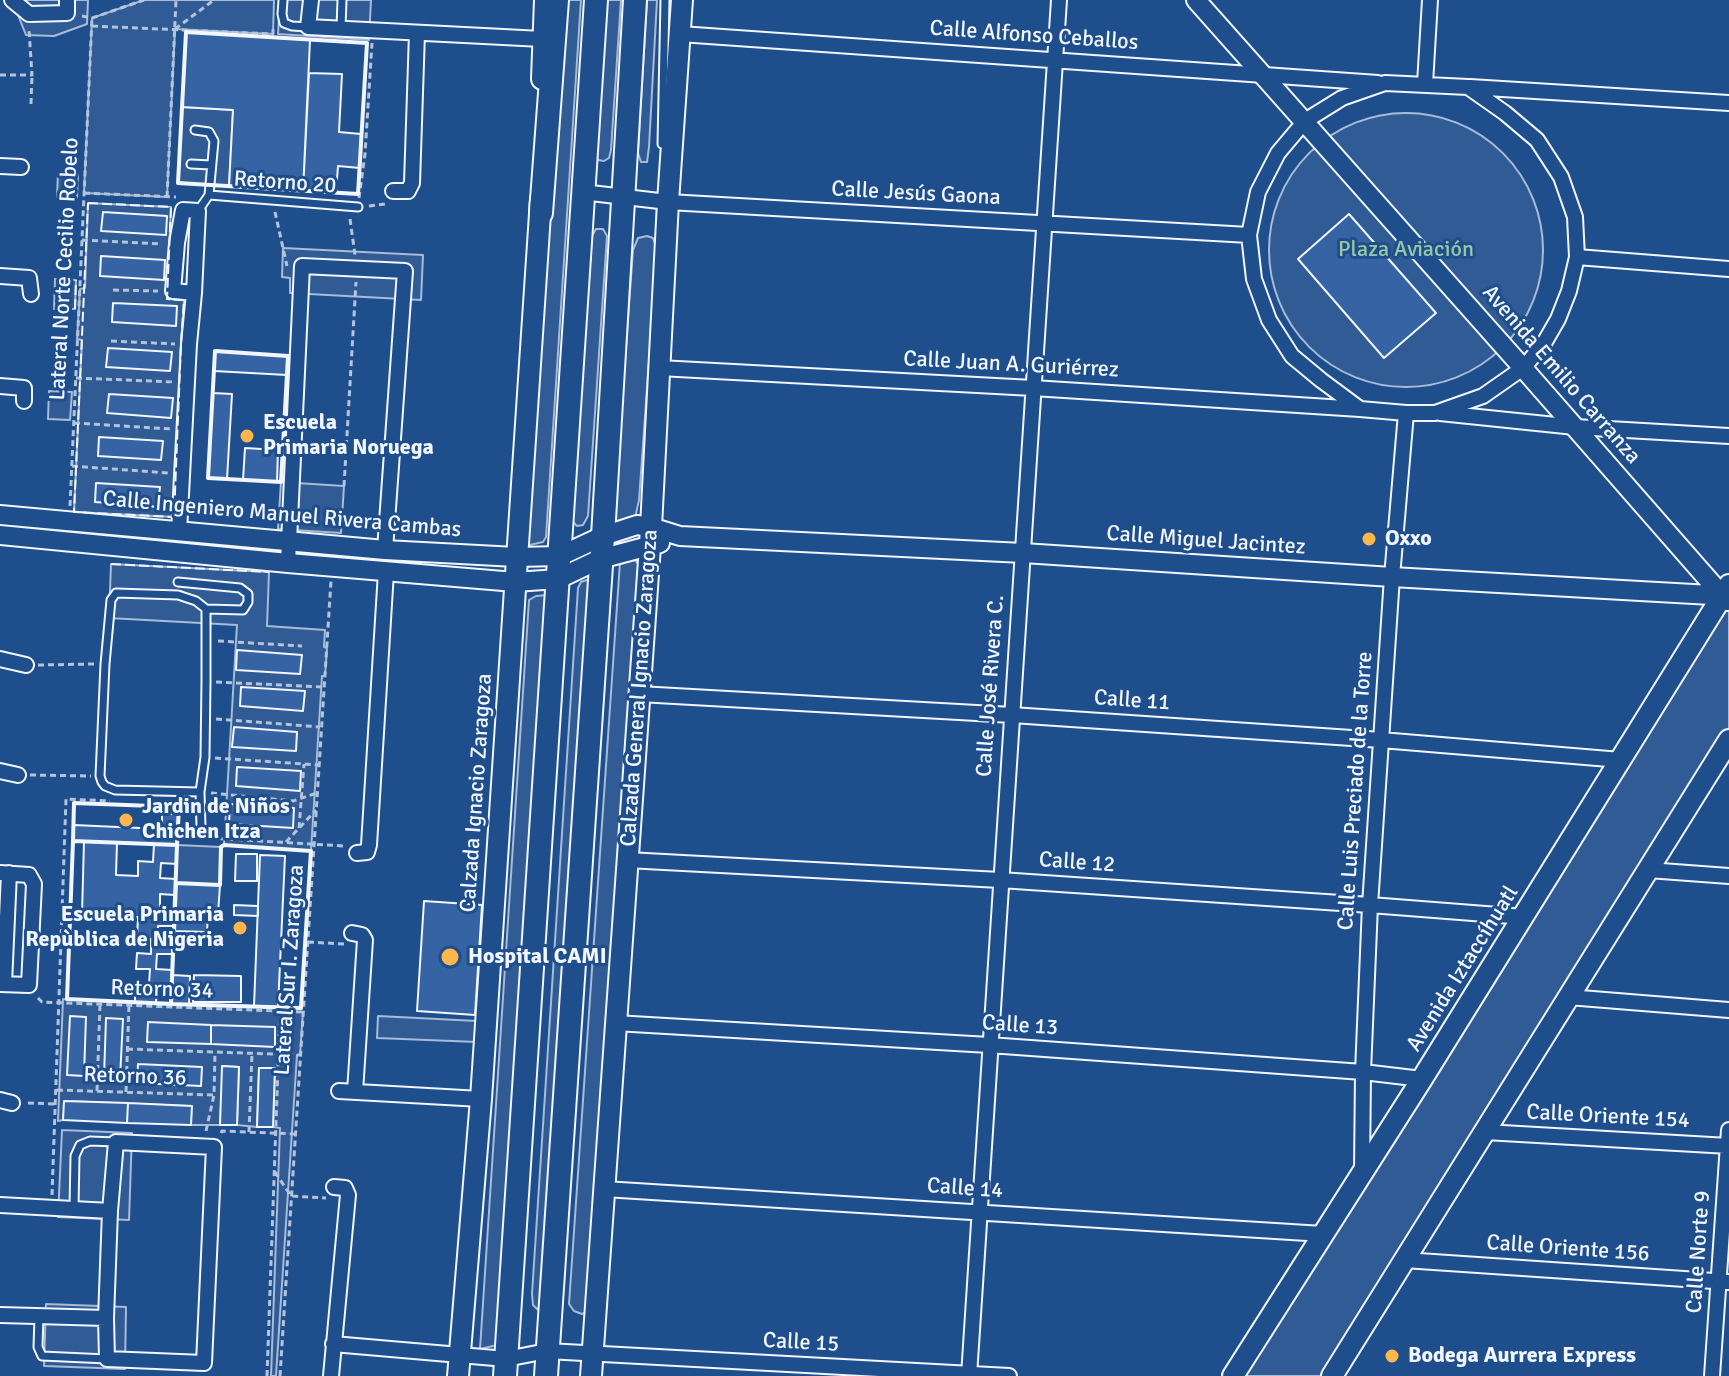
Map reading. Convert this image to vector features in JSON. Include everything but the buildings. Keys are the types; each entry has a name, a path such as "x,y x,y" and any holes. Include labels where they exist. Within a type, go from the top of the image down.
{"main road":[{"path":"541,213 545,0"},
{"path":"541,213 557,0"},
{"path":"506,1368 596,0"},
{"path":"546,1376 602,548 635,0"},
{"name":"Calzada General Ignacio Zaragoza","path":"591,1376 651,536 682,0"},
{"name":"Calzada Ignacio Zaragoza","path":"459,1366 481,1099 541,213"},
{"name":"Avenida Iztaccíhuatl","path":"1233,1376 1727,595"},
{"path":"1332,1376 1729,740"}],"street":[{"path":"12,0 29,14 67,6"},
{"path":"311,0 308,27 542,39"},
{"name":"Calle José Rivera C.","path":"969,1375 1059,0"},
{"name":"Avenida Emilio Carranza","path":"1196,0 1727,595"},
{"path":"1425,84 1430,0"},
{"path":"393,191 408,191 412,183 417,33"},
{"name":"Calle Alfonso Ceballos","path":"680,34 1468,87"},
{"path":"1360,409 1292,356 1284,344 1269,320 1254,279 1249,235 1258,192 1278,153 1305,121 1342,98 1385,83"},
{"path":"1468,87 1729,103"},
{"path":"1435,413 1483,396 1523,368 1543,345 1558,319 1577,257 1575,217 1561,177 1537,140 1468,87"},
{"path":"0,166 21,167"},
{"name":"Calle Jesús Gaona","path":"582,192 668,202 1249,235"},
{"path":"190,211 177,243 173,291 194,293"},
{"path":"179,532 194,293 190,211"},
{"path":"1577,257 1729,269"},
{"path":"288,563 302,266 405,271 385,550"},
{"path":"0,276 29,278 31,294"},
{"name":"Calle Juan A. Guriérrez","path":"659,368 1435,413"},
{"path":"0,386 24,388 24,401"},
{"name":"Calle Luis Preciado de la Torre","path":"1362,1173 1370,905 1406,413"},
{"path":"1435,413 1575,427 1729,436"},
{"name":"Calle Ingeniero Manuel Rivera Cambas","path":"0,515 385,550 516,557 560,556"},
{"path":"67,541 69,521"},
{"name":"Calle Ingeniero Manuel Rivera Cambas","path":"0,535 386,572 515,582 558,579"},
{"name":"Calle Miguel Jacintez","path":"560,556 651,536 680,536 1727,595"},
{"name":"Calle Miguel Jacintez","path":"558,579 602,548"},
{"path":"357,853 367,852 369,845 386,572"},
{"path":"0,659 26,665"},
{"name":"Calle 11","path":"639,694 1012,715 1621,760"},
{"path":"0,771 18,775"},
{"name":"Calle 12","path":"627,860 1000,880 1524,917"},
{"path":"1648,870 1729,876"},
{"path":"4,873 29,875 34,884 29,985 2,984 4,873"},
{"path":"352,933 362,935 365,940 347,1091 481,1099"},
{"path":"1568,997 1729,1010"},
{"name":"Calle 13","path":"615,1023 989,1045 1422,1079"},
{"name":"Calle Norte 9","path":"1712,1376 1724,1282 1729,1130"},
{"name":"Calle Oriente 154","path":"1485,1132 1728,1146"},
{"path":"116,1142 208,1146 204,1363 107,1359 110,1211 116,1142"},
{"path":"331,1376 348,1195 345,1188 334,1187"},
{"name":"Calle 14","path":"604,1189 1323,1234"},
{"path":"0,1205 110,1211"},
{"name":"Calle Oriente 156","path":"1404,1260 1724,1282"},
{"path":"0,1315 106,1318"},
{"name":"Calle 15","path":"333,1344 459,1366 506,1368 547,1351 1009,1376"}],"lane":[{"path":"283,0 284,23 308,27"},
{"path":"341,28 342,0"},
{"path":"665,0 662,152 668,202"},
{"path":"190,211 209,195 213,136 195,130"},
{"path":"191,164 211,165"},
{"name":"Retorno 20","path":"209,195 358,207"},
{"path":"178,582 240,588 248,594 248,602 243,610 206,609 196,601 178,595 120,592 112,596 105,664 100,776 105,786 115,790 200,792"},
{"path":"201,827 206,609"},
{"path":"74,1208 75,1156 80,1145 90,1141 116,1142"},
{"path":"39,1317 38,1347 42,1356 107,1359"}],"path":[{"path":"67,6 92,18 144,0"},
{"path":"167,197 176,0"},
{"path":"175,29 214,0"},
{"path":"29,14 31,104"},
{"name":"Lateral Norte Cecilio Robelo","path":"69,521 92,18"},
{"path":"92,26 273,34"},
{"path":"344,486 357,269 350,216 358,207 365,154 373,31"},
{"path":"0,75 32,75"},
{"path":"358,207 393,204 393,191"},
{"path":"84,193 187,198 190,211"},
{"path":"276,200 286,266 302,266"},
{"path":"82,240 177,243"},
{"path":"113,290 173,291"},
{"path":"111,341 189,344"},
{"path":"76,378 187,383"},
{"path":"74,423 184,429"},
{"path":"72,466 181,474"},
{"name":"Lateral Sur I. Zaragoza","path":"280,1376 332,567"},
{"path":"207,640 302,646"},
{"path":"26,665 105,664"},
{"path":"206,681 324,687"},
{"path":"204,718 321,727"},
{"path":"205,757 319,765"},
{"path":"299,828 304,764"},
{"path":"18,775 100,776"},
{"path":"52,1207 66,799 110,801 115,790"},
{"path":"200,792 293,801 317,793"},
{"path":"285,843 316,810"},
{"path":"201,827 210,838 357,847 357,853"},
{"path":"308,942 355,945 352,933"},
{"name":"Retorno 34","path":"29,985 42,1002 303,1012"},
{"path":"97,1091 100,1004"},
{"path":"126,1092 129,1005"},
{"name":"Lateral Sur I. Zaragoza","path":"267,1376 280,1011"},
{"path":"127,1049 300,1055"},
{"path":"208,1146 215,1052"},
{"path":"249,1132 252,1053"},
{"name":"Retorno 36","path":"56,1090 214,1095"},
{"name":"Retorno 36","path":"6,1101 55,1104"},
{"path":"208,1146 222,1131 295,1134"},
{"path":"275,1172 291,1196 337,1198 334,1187"}],"shaded area":[{"path":"12,0 88,0 87,24 54,36 26,35"},
{"path":"144,0 274,0 273,34 175,29 167,197 84,193 92,18"},
{"path":"280,0 371,0 369,40 278,34"},
{"path":"558,0 581,0 546,537 543,542 525,546"},
{"path":"606,0 621,0 611,150 609,158 604,161 598,160 596,155"},
{"path":"647,0 657,0 649,147 647,162 641,162 638,153"},
{"path":"182,107 233,110 229,186 178,183"},
{"name":"Plaza Aviación","path":"1406,113 1446,119 1482,136 1503,153 1520,174 1537,210 1543,250 1537,290 1520,326 1503,347 1482,364 1446,381 1406,387 1366,381 1330,364 1309,347 1292,326 1275,290 1269,250 1275,210 1292,174 1309,153 1330,136 1366,119"},
{"path":"58,173 78,174 77,198 57,197"},
{"path":"88,203 171,207 167,299 184,300 174,517 74,512 82,340 77,339 80,289 85,288"},
{"path":"596,229 603,229 607,236 588,516 583,525 577,526 573,522 573,511 592,236"},
{"path":"638,238 653,238 657,250 639,500 635,518 617,523 614,514 633,250"},
{"path":"283,248 423,255 421,300 290,293 290,278 282,277"},
{"path":"55,279 76,280 75,309 54,309"},
{"path":"49,391 72,392 70,420 48,419"},
{"path":"281,482 344,486 341,533 278,529"},
{"path":"635,560 640,566 589,1311 582,1314 574,1311 569,1304 620,562"},
{"path":"111,564 269,572 267,626 325,630 324,647 327,648 325,676 322,676 311,851 224,845 237,625 109,618"},
{"path":"581,582 591,582 545,1306 537,1309 533,1305 532,1294 578,588"},
{"path":"548,595 502,1344 480,1349 529,600"},
{"path":"1729,595 1729,736 1323,1376 1243,1376"},
{"path":"177,845 221,847 220,885 176,883"},
{"path":"63,999 281,1007 281,1011 303,1012 300,1055 297,1055 276,1376 271,1376 280,1128 273,1127 275,1068 259,1068 257,1127 237,1125 239,1067 223,1066 220,1125 191,1125 191,1106 65,1101 63,1120 58,1121"},
{"path":"378,1016 477,1021 477,1042 377,1038"},
{"path":"62,1130 132,1133 129,1220 58,1217"},
{"path":"46,1304 126,1307 125,1369 44,1366"}],"fence":[{"path":"88,203 171,207 167,299 184,300 174,517 74,512 88,203"},
{"path":"75,309 76,280"},
{"path":"111,564 269,572"}],"wall":[{"path":"186,32 367,43 358,194 178,183 186,32"},
{"path":"215,351 288,356 281,482 208,478 215,351"},
{"path":"74,803 179,807 177,845 73,841 74,803"},
{"path":"73,841 177,845 171,1004 67,999 73,841"},
{"path":"224,845 311,851 301,1008 171,1004 176,883 220,885 221,847 224,845"}],"place":[{"name":"Escuela Primaria Noruega","path":"247,436"},
{"name":"Oxxo","path":"1369,539"},
{"name":"Jardin de Niños Chichen Itza","path":"126,820"},
{"name":"Escuela Primaria Repùblica de Nigeria","path":"240,928"},
{"name":"Hospital CAMI","path":"450,957"},
{"name":"Bodega Aurrera Express","path":"1392,1356"}]}
